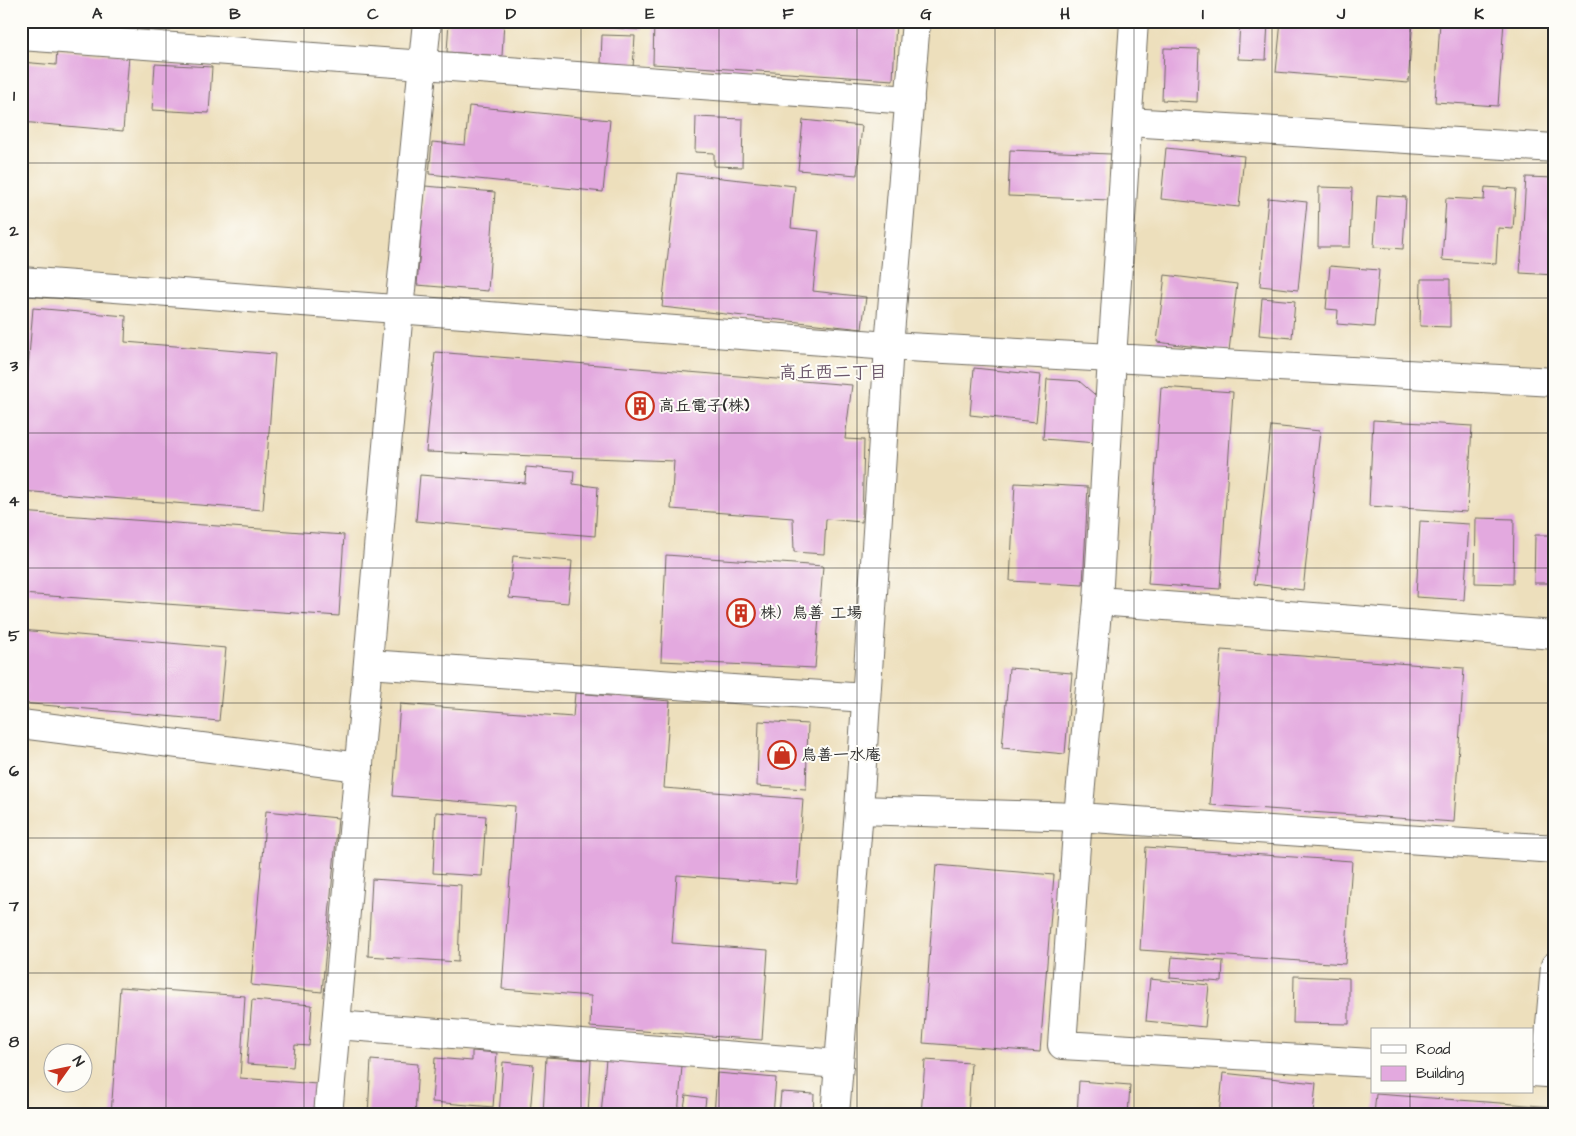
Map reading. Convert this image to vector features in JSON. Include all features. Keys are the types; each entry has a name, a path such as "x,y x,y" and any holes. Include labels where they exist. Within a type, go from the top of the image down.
{"street":[{"path":"328,1115 398,310 427,21"},
{"path":"835,1115 859,810 889,346 916,21"},
{"path":"1134,21 1098,601 1078,817 1062,1045 1371,1063"},
{"path":"21,36 910,100"},
{"path":"1128,122 1555,148"},
{"path":"21,281 889,346 1555,382"},
{"path":"1098,601 1555,635"},
{"path":"368,664 866,698"},
{"path":"21,724 359,768"},
{"path":"859,810 1078,817 1555,849"},
{"path":"1544,1073 1555,966"},
{"path":"336,1025 839,1064"}],"building":[{"path":"449,21 504,21 502,56 447,52"},
{"path":"560,21 642,21 641,30 560,23"},
{"path":"654,21 896,21 893,80 653,64"},
{"path":"1240,21 1268,21 1266,60 1238,59"},
{"path":"1281,21 1413,21 1408,83 1276,72"},
{"path":"1440,21 1504,21 1498,106 1435,102"},
{"path":"602,35 635,36 633,68 601,63"},
{"path":"1164,48 1199,49 1197,102 1162,100"},
{"path":"57,50 129,56 123,131 21,122 21,62 56,65"},
{"path":"155,64 212,67 209,113 152,110"},
{"path":"469,106 610,120 603,192 429,174 432,142 465,145"},
{"path":"696,117 743,119 742,167 714,166 714,153 695,152"},
{"path":"803,120 862,126 857,175 798,170"},
{"path":"1166,148 1244,156 1239,207 1161,199"},
{"path":"1010,150 1111,154 1109,200 1008,196"},
{"path":"677,173 795,186 791,228 819,231 813,291 866,297 862,329 662,307"},
{"path":"1526,177 1555,178 1555,275 1520,273"},
{"path":"425,186 495,192 488,291 417,285"},
{"path":"1319,187 1352,188 1350,247 1318,247"},
{"path":"1485,187 1516,189 1513,229 1498,228 1496,264 1442,260 1446,198 1484,200"},
{"path":"1377,195 1406,197 1403,249 1374,247"},
{"path":"1268,198 1307,202 1298,290 1260,286"},
{"path":"1330,266 1379,270 1374,327 1337,324 1338,310 1326,309"},
{"path":"1165,275 1237,284 1229,351 1157,342"},
{"path":"1421,279 1450,279 1450,327 1420,326"},
{"path":"1262,298 1295,301 1292,338 1259,335"},
{"path":"33,308 126,316 125,342 275,354 263,510 21,491 21,453"},
{"name":"高丘電子(株)","path":"435,352 852,385 845,439 864,440 862,522 826,519 824,554 794,552 793,518 671,509 674,461 426,452"},
{"path":"974,368 1041,375 1036,422 970,415"},
{"path":"1047,379 1079,381 1101,400 1098,443 1043,439"},
{"path":"1161,387 1233,392 1220,589 1148,584"},
{"path":"1373,420 1472,426 1467,512 1369,506"},
{"path":"1271,426 1320,431 1303,590 1254,584"},
{"path":"526,467 574,471 573,484 598,487 595,536 416,521 420,475 525,483"},
{"path":"1015,483 1088,487 1083,585 1010,581"},
{"path":"21,512 344,535 339,616 21,594"},
{"path":"1476,518 1514,519 1513,584 1475,583"},
{"path":"1420,521 1469,524 1464,600 1416,597"},
{"path":"1535,535 1555,535 1555,583 1534,583"},
{"name":"株）鳥善 工場","path":"666,555 823,566 815,668 661,661"},
{"path":"513,556 572,561 568,603 509,598"},
{"path":"21,630 226,648 219,721 21,703"},
{"path":"1221,650 1464,668 1454,822 1210,805"},
{"path":"1009,668 1072,673 1065,754 1002,748"},
{"path":"575,693 670,701 664,788 803,799 797,884 677,875 672,943 768,950 762,1040 590,1027 591,996 502,989 515,806 393,796 400,704 573,717"},
{"name":"鳥善一水庵","path":"759,721 808,724 806,789 757,786"},
{"path":"266,811 338,818 322,992 251,985"},
{"path":"436,812 486,816 482,876 433,873"},
{"path":"1146,847 1352,861 1345,964 1140,950"},
{"path":"936,865 1054,875 1040,1052 923,1043"},
{"path":"372,879 461,885 458,962 368,956"},
{"path":"1172,957 1223,961 1222,982 1170,978"},
{"path":"1294,976 1349,978 1349,1024 1293,1023"},
{"path":"1150,979 1209,985 1205,1027 1146,1021"},
{"path":"120,987 245,996 240,1078 317,1084 315,1115 111,1115"},
{"path":"252,1000 312,1005 309,1046 295,1045 293,1067 247,1064"},
{"path":"472,1051 497,1053 493,1107 432,1102 435,1058 472,1061"},
{"path":"546,1057 591,1060 588,1115 543,1115"},
{"path":"606,1059 682,1066 678,1115 601,1115"},
{"path":"371,1060 418,1064 415,1115 368,1115"},
{"path":"925,1060 971,1063 968,1115 921,1115"},
{"path":"503,1062 534,1065 530,1115 499,1115"},
{"path":"717,1073 776,1078 773,1115 714,1115"},
{"path":"1223,1073 1316,1083 1313,1115 1219,1114"},
{"path":"1079,1081 1130,1085 1128,1115 1077,1115"},
{"path":"781,1092 814,1094 813,1115 779,1115"},
{"path":"1376,1094 1555,1107 1555,1115 1374,1115"},
{"path":"686,1095 706,1098 704,1115 683,1115"}],"place":[{"name":"高丘電子(株)","path":"640,406"},
{"name":"株）鳥善 工場","path":"741,613"},
{"name":"鳥善一水庵","path":"782,755"}],"district":[{"name":"高丘西二丁目","path":"833,372"}]}
